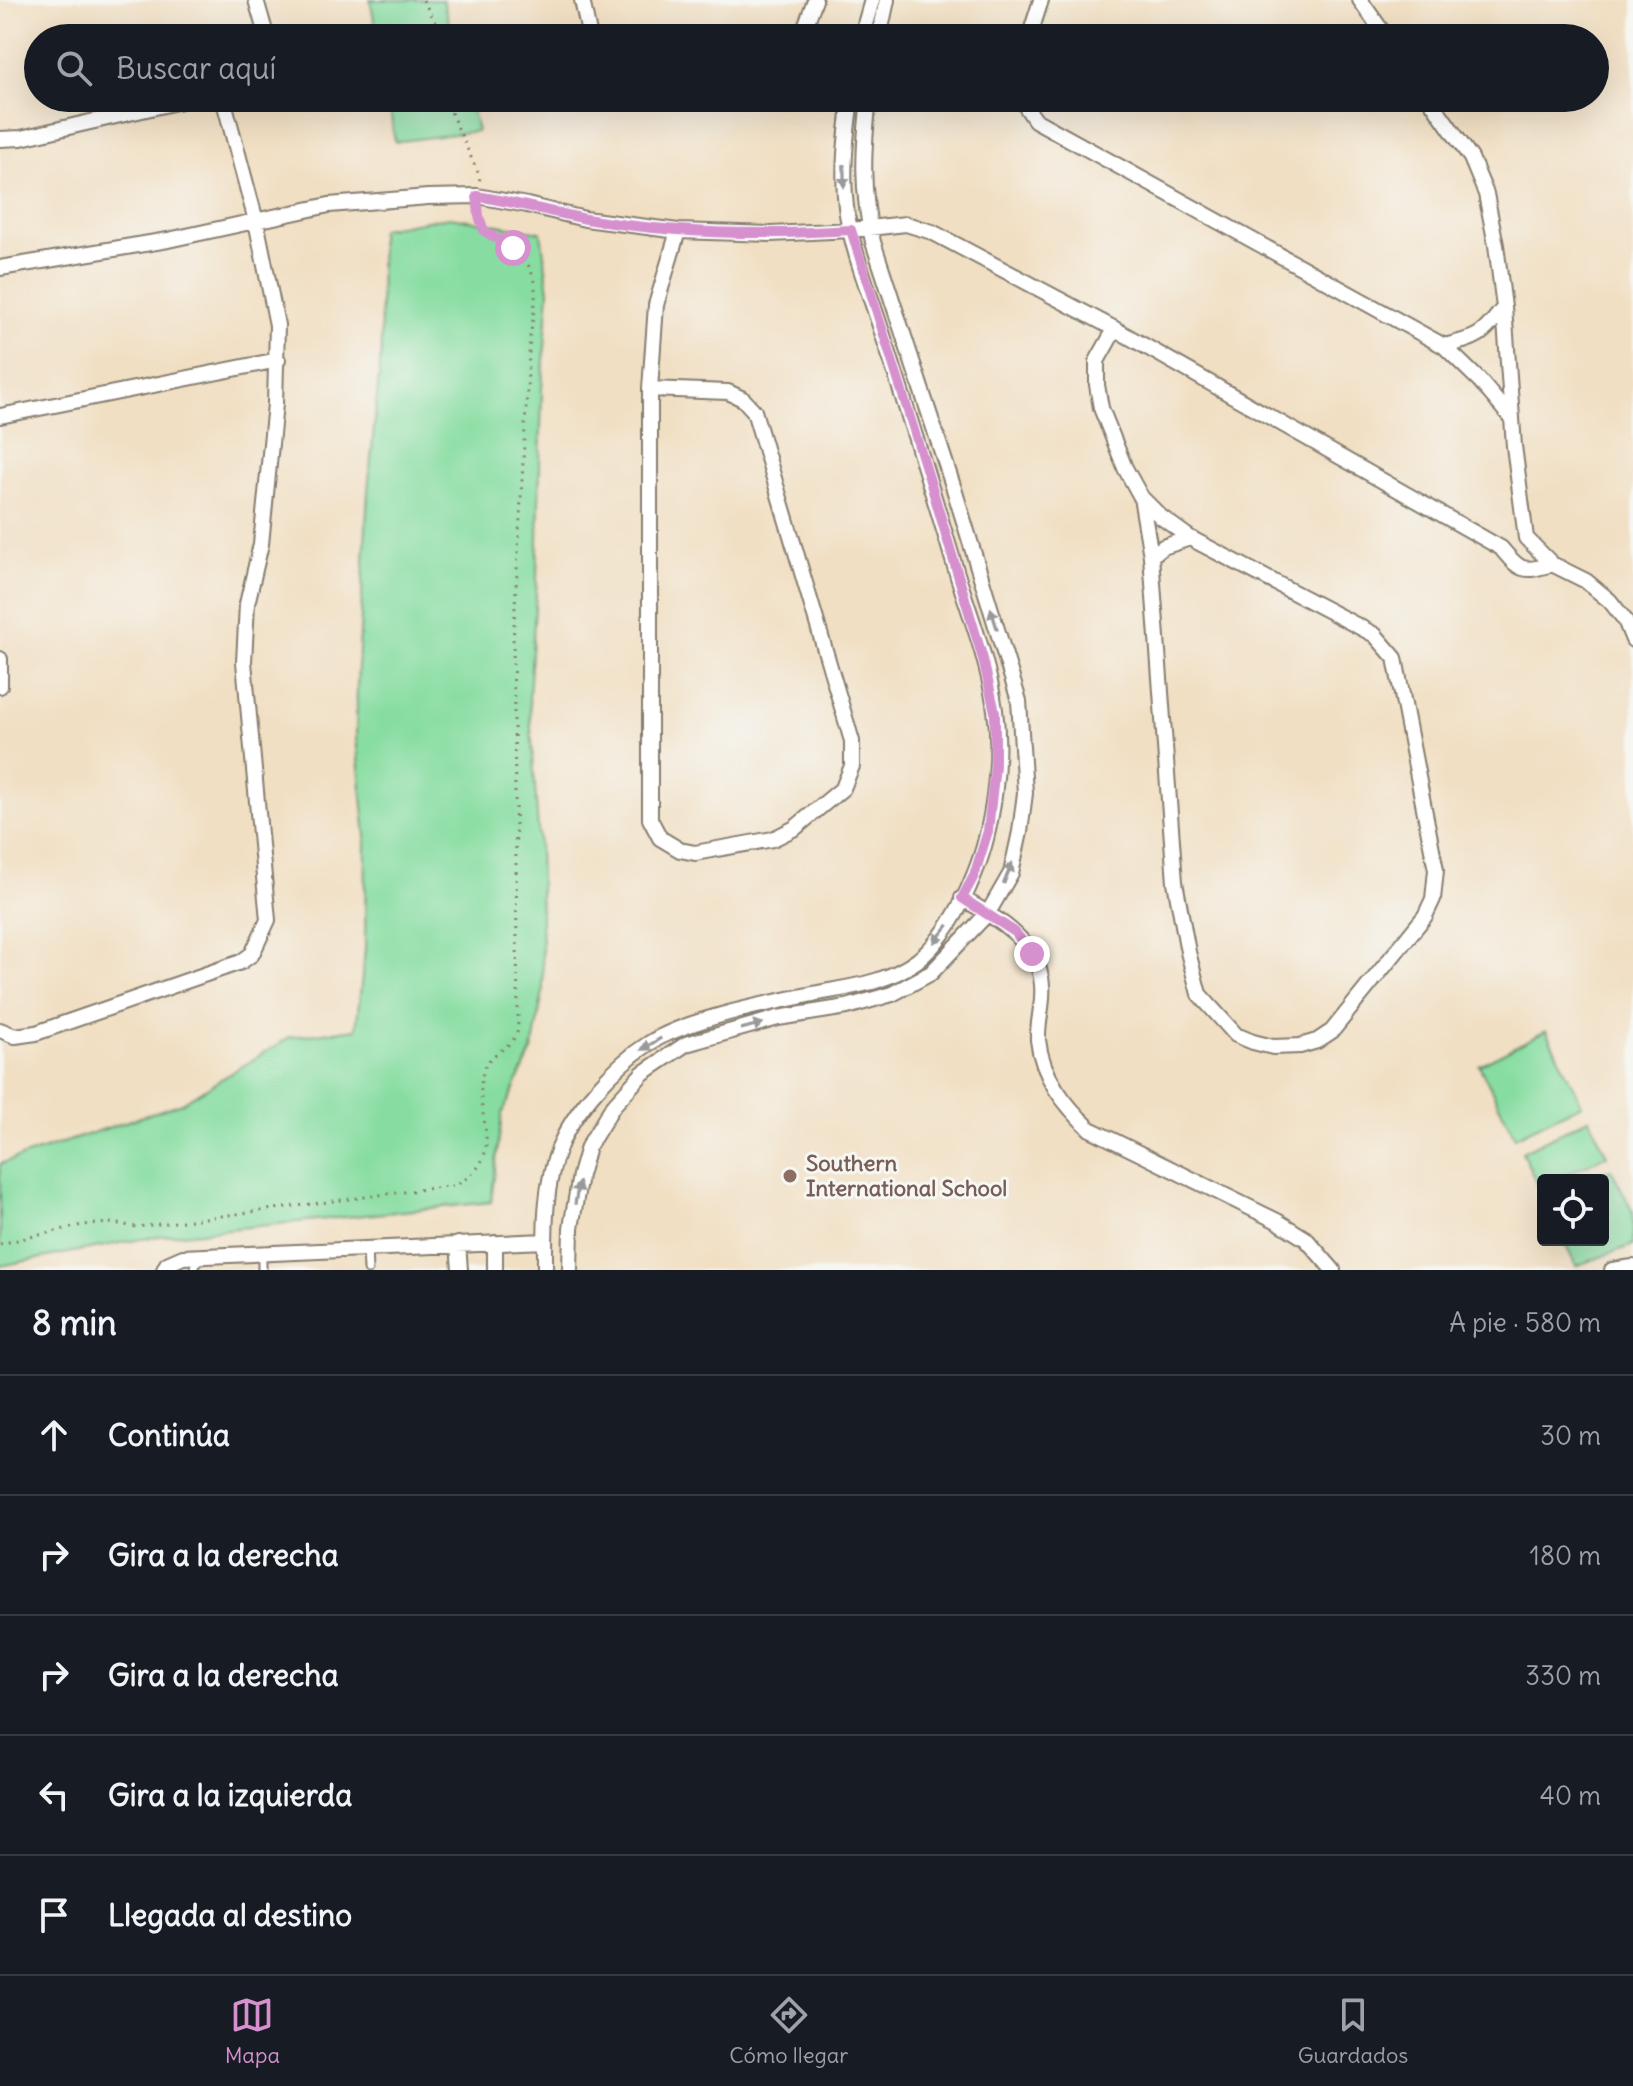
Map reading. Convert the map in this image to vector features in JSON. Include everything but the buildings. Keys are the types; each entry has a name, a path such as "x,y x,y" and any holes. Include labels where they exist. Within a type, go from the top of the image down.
{"street":[{"path":"256,0 263,24"},
{"path":"582,0 587,24"},
{"path":"806,24 815,0"},
{"path":"865,24 872,0"},
{"path":"882,24 887,0"},
{"path":"1033,24 1041,0"},
{"path":"1360,0 1377,24"},
{"path":"0,139 21,138 133,112"},
{"path":"0,1030 15,1036 36,1033 241,962 252,954 268,920 243,632 261,544 278,360 277,325 256,221 226,112"},
{"path":"545,1270 550,1179 567,1128 600,1085 648,1043 697,1022 810,994 849,989 885,978 917,960 950,923 974,876 988,831 995,766 995,712 983,659 851,230 843,175 850,112"},
{"path":"570,1270 571,1228 588,1147 613,1106 643,1073 686,1044 778,1018 847,1007 892,994 931,973 988,913 1011,873 1025,793 1019,701 870,227 864,201 863,171 868,112"},
{"path":"1030,112 1035,120 1444,346 1479,380 1512,419"},
{"path":"1439,112 1471,158 1486,194 1504,307 1512,419 1526,538 1552,564 1586,581 1610,601 1625,620 1633,640"},
{"path":"0,268 168,240 329,205 428,197 477,196 585,219 678,231 771,234 906,224 932,232 1115,329 1501,548 1522,570 1552,564"},
{"path":"650,389 728,392 743,399 754,411 852,741 852,766 843,788 795,828 773,839 695,853 680,850 660,838 650,819 650,389 656,305 678,231"},
{"path":"1444,346 1478,337 1504,307"},
{"path":"1115,329 1097,361 1097,385 1101,408 1125,468 1141,497 1161,517 1190,538 1375,635 1395,658 1436,870 1436,884 1425,916 1332,1031 1317,1041 1300,1046 1273,1047 1253,1042 1236,1035 1199,994 1175,882 1151,556 1141,497"},
{"path":"0,416 278,360"},
{"path":"1151,556 1163,547 1190,538"},
{"path":"1501,548 1526,538"},
{"path":"0,659 0,686"},
{"path":"962,898 1015,932 1032,954 1043,984 1038,1041 1048,1076 1065,1105 1090,1129 1277,1221 1306,1239 1333,1270"},
{"path":"164,1270 167,1264 183,1257 196,1263 262,1253 495,1243 571,1228"},
{"path":"495,1243 495,1270"},
{"path":"458,1244 460,1270"},
{"path":"1612,1270 1633,1267"}],"lane":[{"path":"367,1249 368,1270"},
{"path":"262,1253 262,1270"}],"path":[{"path":"423,0 436,24"},
{"path":"0,1244 82,1225 112,1223 137,1227 456,1185 474,1175 483,1159 486,1140 481,1080 485,1064 508,1046 517,1033 513,643 530,336 536,300 532,267 513,248 484,231 477,196 480,177 450,112"}],"green space":[{"path":"370,0 443,0 449,24 375,24"},
{"path":"390,112 472,112 477,131 395,142"},
{"path":"450,217 541,232 549,291 529,697 539,845 543,992 532,1051 502,1114 491,1202 152,1237 0,1266 0,1164 182,1103 290,1037 356,1029 365,950 366,836 356,738 357,685 368,491 381,354 380,229"},
{"path":"1546,1031 1582,1104 1515,1137 1479,1065"},
{"path":"1589,1118 1607,1155 1567,1174 1537,1174 1537,1184 1522,1152"},
{"path":"1611,1169 1633,1212 1633,1245 1576,1266 1566,1246 1609,1246 1609,1174 1601,1174"}],"place":[{"name":"Southern International School","path":"790,1176"}],"route":[{"path":"513,248 484,231 477,196 585,219 678,231 771,234 851,230 930,481 983,659 995,712 995,766 988,831 974,876 962,898 1015,932 1032,954"}]}
